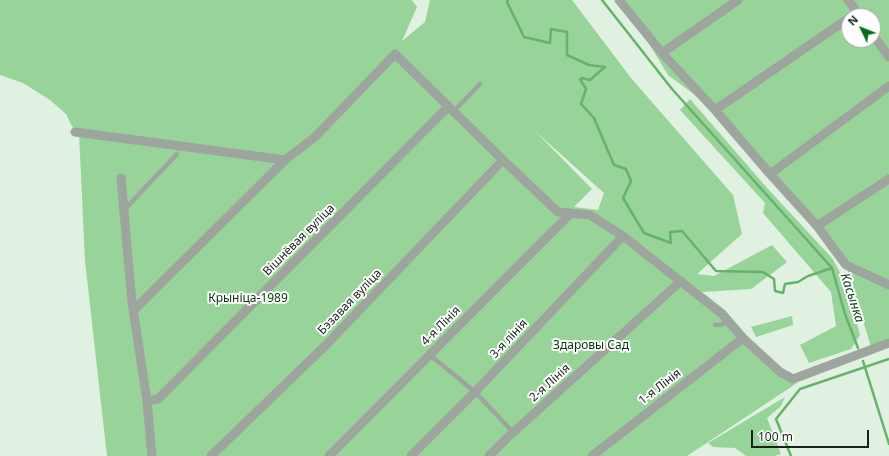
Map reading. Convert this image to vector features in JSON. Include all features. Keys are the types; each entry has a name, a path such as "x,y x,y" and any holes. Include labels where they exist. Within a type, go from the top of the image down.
{"street":[{"path":"619,0 662,53 715,110 817,226 846,265 889,285"},
{"path":"662,53 738,0"},
{"path":"715,110 841,23"},
{"path":"881,46 889,57"},
{"path":"134,310 285,160 315,136 395,54 558,212 590,215 623,236 722,314 743,338 780,372 793,379 889,343"},
{"path":"770,174 889,86"},
{"name":"Вішнёвая вуліца","path":"147,401 158,399 451,109"},
{"path":"75,132 285,160"},
{"name":"Бэзавая вуліца","path":"211,456 326,344 503,160"},
{"path":"121,178 134,310 147,401 152,456"},
{"path":"817,226 889,179"},
{"name":"4-я Лінія","path":"328,456 571,213"},
{"name":"3-я лінія","path":"411,456 475,392 623,236"},
{"path":"320,456 496,280 516,268"},
{"name":"2-я Лінія","path":"489,456 513,432 681,281"},
{"name":"1-я Лінія","path":"592,456 743,338"}],"lane":[{"path":"451,109 480,84"},
{"path":"124,211 177,154"},
{"path":"715,325 720,325 728,321"},
{"path":"430,355 475,392 513,432"}],"green space":[{"path":"0,0 412,0 417,7 402,41 425,22 430,0 572,0 631,78 733,195 742,234 697,274 714,276 772,245 787,262 751,289 702,292 725,310 752,342 797,383 687,456 107,456 85,261 79,133 75,132 66,114 50,100 23,83 0,75","holes":["535,131 604,193 598,210 574,207 592,189"]},
{"path":"619,0 889,0 889,343 872,350 846,265 715,110 668,75 632,16"},
{"path":"690,99 768,189 832,258 846,283 860,335 851,349 809,363 800,345 836,326 831,292 763,213 765,203 680,110"},
{"path":"792,316 793,325 756,337 751,327"},
{"path":"785,397 781,406 767,418 781,454 774,456 746,456 735,448 713,447 708,443"}],"waterway":[{"name":"Касынка","path":"508,0 507,2 524,37 550,43 551,29 567,32 567,55 589,65 605,67 590,80 580,79 586,89 581,104 594,118 614,165 626,169 631,181 623,198 644,233 671,243 670,232 682,231 716,271 763,272 774,279 775,291 783,293 785,284 798,282 808,276 832,268 845,314 858,348"},
{"path":"602,0 672,89 832,268"},
{"path":"791,456 776,419 800,389 889,359"},
{"name":"Касынка","path":"863,361 889,444"}],"park label":[{"name":"Крыніца-1989","path":"248,299"},
{"name":"Здаровы Сад","path":"591,346"}]}
